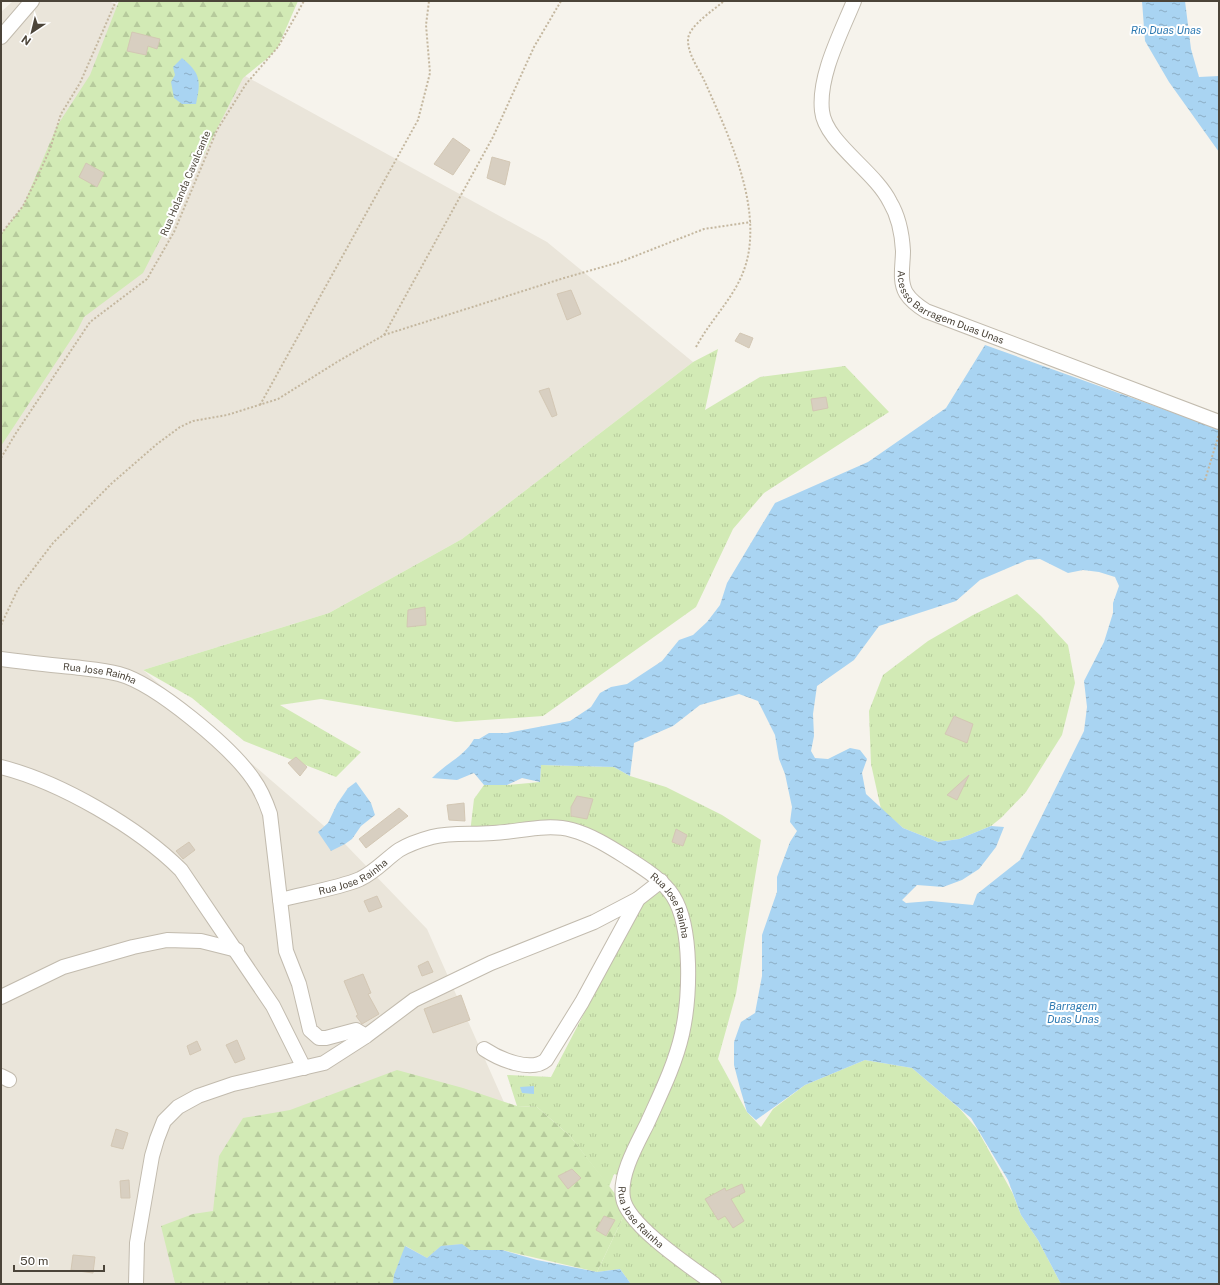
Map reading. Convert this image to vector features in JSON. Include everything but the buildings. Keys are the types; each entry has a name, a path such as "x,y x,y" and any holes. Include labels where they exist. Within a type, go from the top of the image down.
{"street":[{"path":"1,37 32,1"},
{"name":"Acesso Barragem Duas Unas","path":"854,1 828,66 821,95 822,113 828,130 881,186 890,201 900,224 903,251 902,275 905,292 914,304 926,311 1219,422"},
{"name":"Rua Jose Rainha","path":"1,659 102,671 134,679 161,695 218,741 240,762 254,779 264,797 273,828 286,951 300,990 310,1030 319,1038 326,1038 356,1030 366,1036"},
{"path":"1,767 35,778 71,794 111,818 166,855 181,870 237,950 273,1006 304,1068"},
{"name":"Rua Jose Rainha","path":"280,900 359,879 371,873 398,851 421,840 434,836 492,833 555,827 572,830 592,838 616,851 661,881 672,895 680,909 687,937 687,1002 682,1034 665,1082 625,1175 622,1199 634,1219 652,1236 714,1284"},
{"path":"136,1284 136,1263 141,1217 154,1150 164,1121 178,1107 198,1096 247,1080 324,1063 366,1036 414,1000 491,963 594,922 638,899 661,881"},
{"path":"484,1049 504,1060 533,1066 540,1065 546,1060 582,1002 638,899"},
{"path":"1,997 63,967 133,947 167,940 201,941 237,950"}],"path":[{"path":"1,234 23,206 36,180 50,150 61,114 80,84 116,1"},
{"name":"Rua Holanda Cavalcante","path":"1,458 90,322 147,280 174,232 217,130 246,84 278,47 304,1"},
{"path":"259,406 418,120 430,74 426,25 430,1"},
{"path":"384,335 493,137 534,47 561,1"},
{"path":"696,347 707,328 733,295 743,273 749,250 751,222 743,178 704,81 692,58 688,40 691,30 724,1"},
{"path":"1,625 18,589 53,542 97,498 157,444 180,427 193,421 259,406 278,399 384,335 564,278 620,262 704,229 751,222"},
{"path":"1205,480 1219,434"}],"shaded area":[{"path":"13,1 109,1 547,242 693,362 462,539 329,613 143,670 345,844 427,929 527,1154 447,1284 1,1284 1,12"}],"green space":[{"path":"119,1 298,1 278,47 269,57 243,78 143,273 84,317 78,329 1,446 1,234 23,206 57,126 90,75"},
{"path":"718,349 705,410 760,377 845,366 889,412 764,493 733,529 696,607 543,716 456,722 321,699 280,705 361,752 336,777 244,741 192,698 143,670 329,613 462,539 693,362"},
{"path":"1017,594 1041,616 1068,645 1075,683 1062,735 1026,792 1001,818 991,826 959,839 938,842 903,828 881,809 871,764 869,711 883,675 928,641 973,615"},
{"path":"541,765 614,767 630,776 666,787 722,815 761,840 736,994 718,1059 747,1112 761,1127 773,1109 805,1085 865,1060 912,1068 960,1109 977,1129 1013,1194 1021,1215 1038,1240 1061,1284 631,1284 620,1269 597,1272 627,1209 625,1175 677,1036 621,1176 614,1174 609,1187 570,1136 537,1107 517,1106 507,1075 551,1077 641,904 653,875 616,859 572,830 503,840 470,833 474,799 484,785 507,785 540,782"},
{"path":"397,1070 463,1088 517,1106 537,1107 570,1136 627,1209 597,1272 502,1250 470,1250 462,1244 441,1246 427,1258 406,1246 394,1275 393,1284 175,1283 161,1226 193,1214 213,1211 219,1156 243,1118 290,1110"}],"water":[{"name":"Rio Duas Unas","path":"1142,1 1185,1 1191,49 1199,77 1219,76 1219,152 1169,82 1145,41"},
{"path":"182,58 193,68 198,78 199,90 196,104 182,104 174,98 171,82 175,75 173,67"},
{"name":"Barragem Duas Unas","path":"985,345 1219,429 1219,1284 1061,1284 1038,1240 1021,1215 1008,1180 971,1118 912,1068 865,1060 805,1085 756,1120 747,1112 734,1065 734,1042 741,1022 755,1013 762,976 762,935 777,892 777,877 790,842 797,831 790,822 792,807 785,774 779,759 775,735 758,701 739,694 700,705 673,726 634,743 630,776 614,767 541,765 540,782 522,778 507,785 484,785 474,773 457,780 432,778 465,751 474,739 479,739 489,733 507,733 570,721 591,707 600,693 611,687 627,684 662,661 679,640 693,635 707,622 720,605 727,583 775,503 868,462 946,408","holes":["1040,559 1068,573 1083,570 1099,572 1115,577 1119,586 1113,603 1113,613 1104,642 1084,681 1087,707 1084,731 1020,860 977,894 973,905 931,901 906,903 902,900 917,885 943,887 962,880 979,869 996,847 1004,827 991,826 959,839 938,842 903,828 866,794 862,773 867,759 860,750 850,748 828,759 815,758 811,751 814,736 813,714 817,686 854,660 879,626 956,601 980,580 1027,560"]},
{"path":"356,782 371,803 375,815 361,826 352,839 331,851 318,832 328,823 337,804 348,788"},
{"path":"534,1086 534,1094 522,1093 520,1087"},
{"path":"462,1244 470,1250 502,1250 537,1260 597,1272 620,1269 631,1284 393,1284 394,1275 405,1246 427,1258 441,1246"}]}
